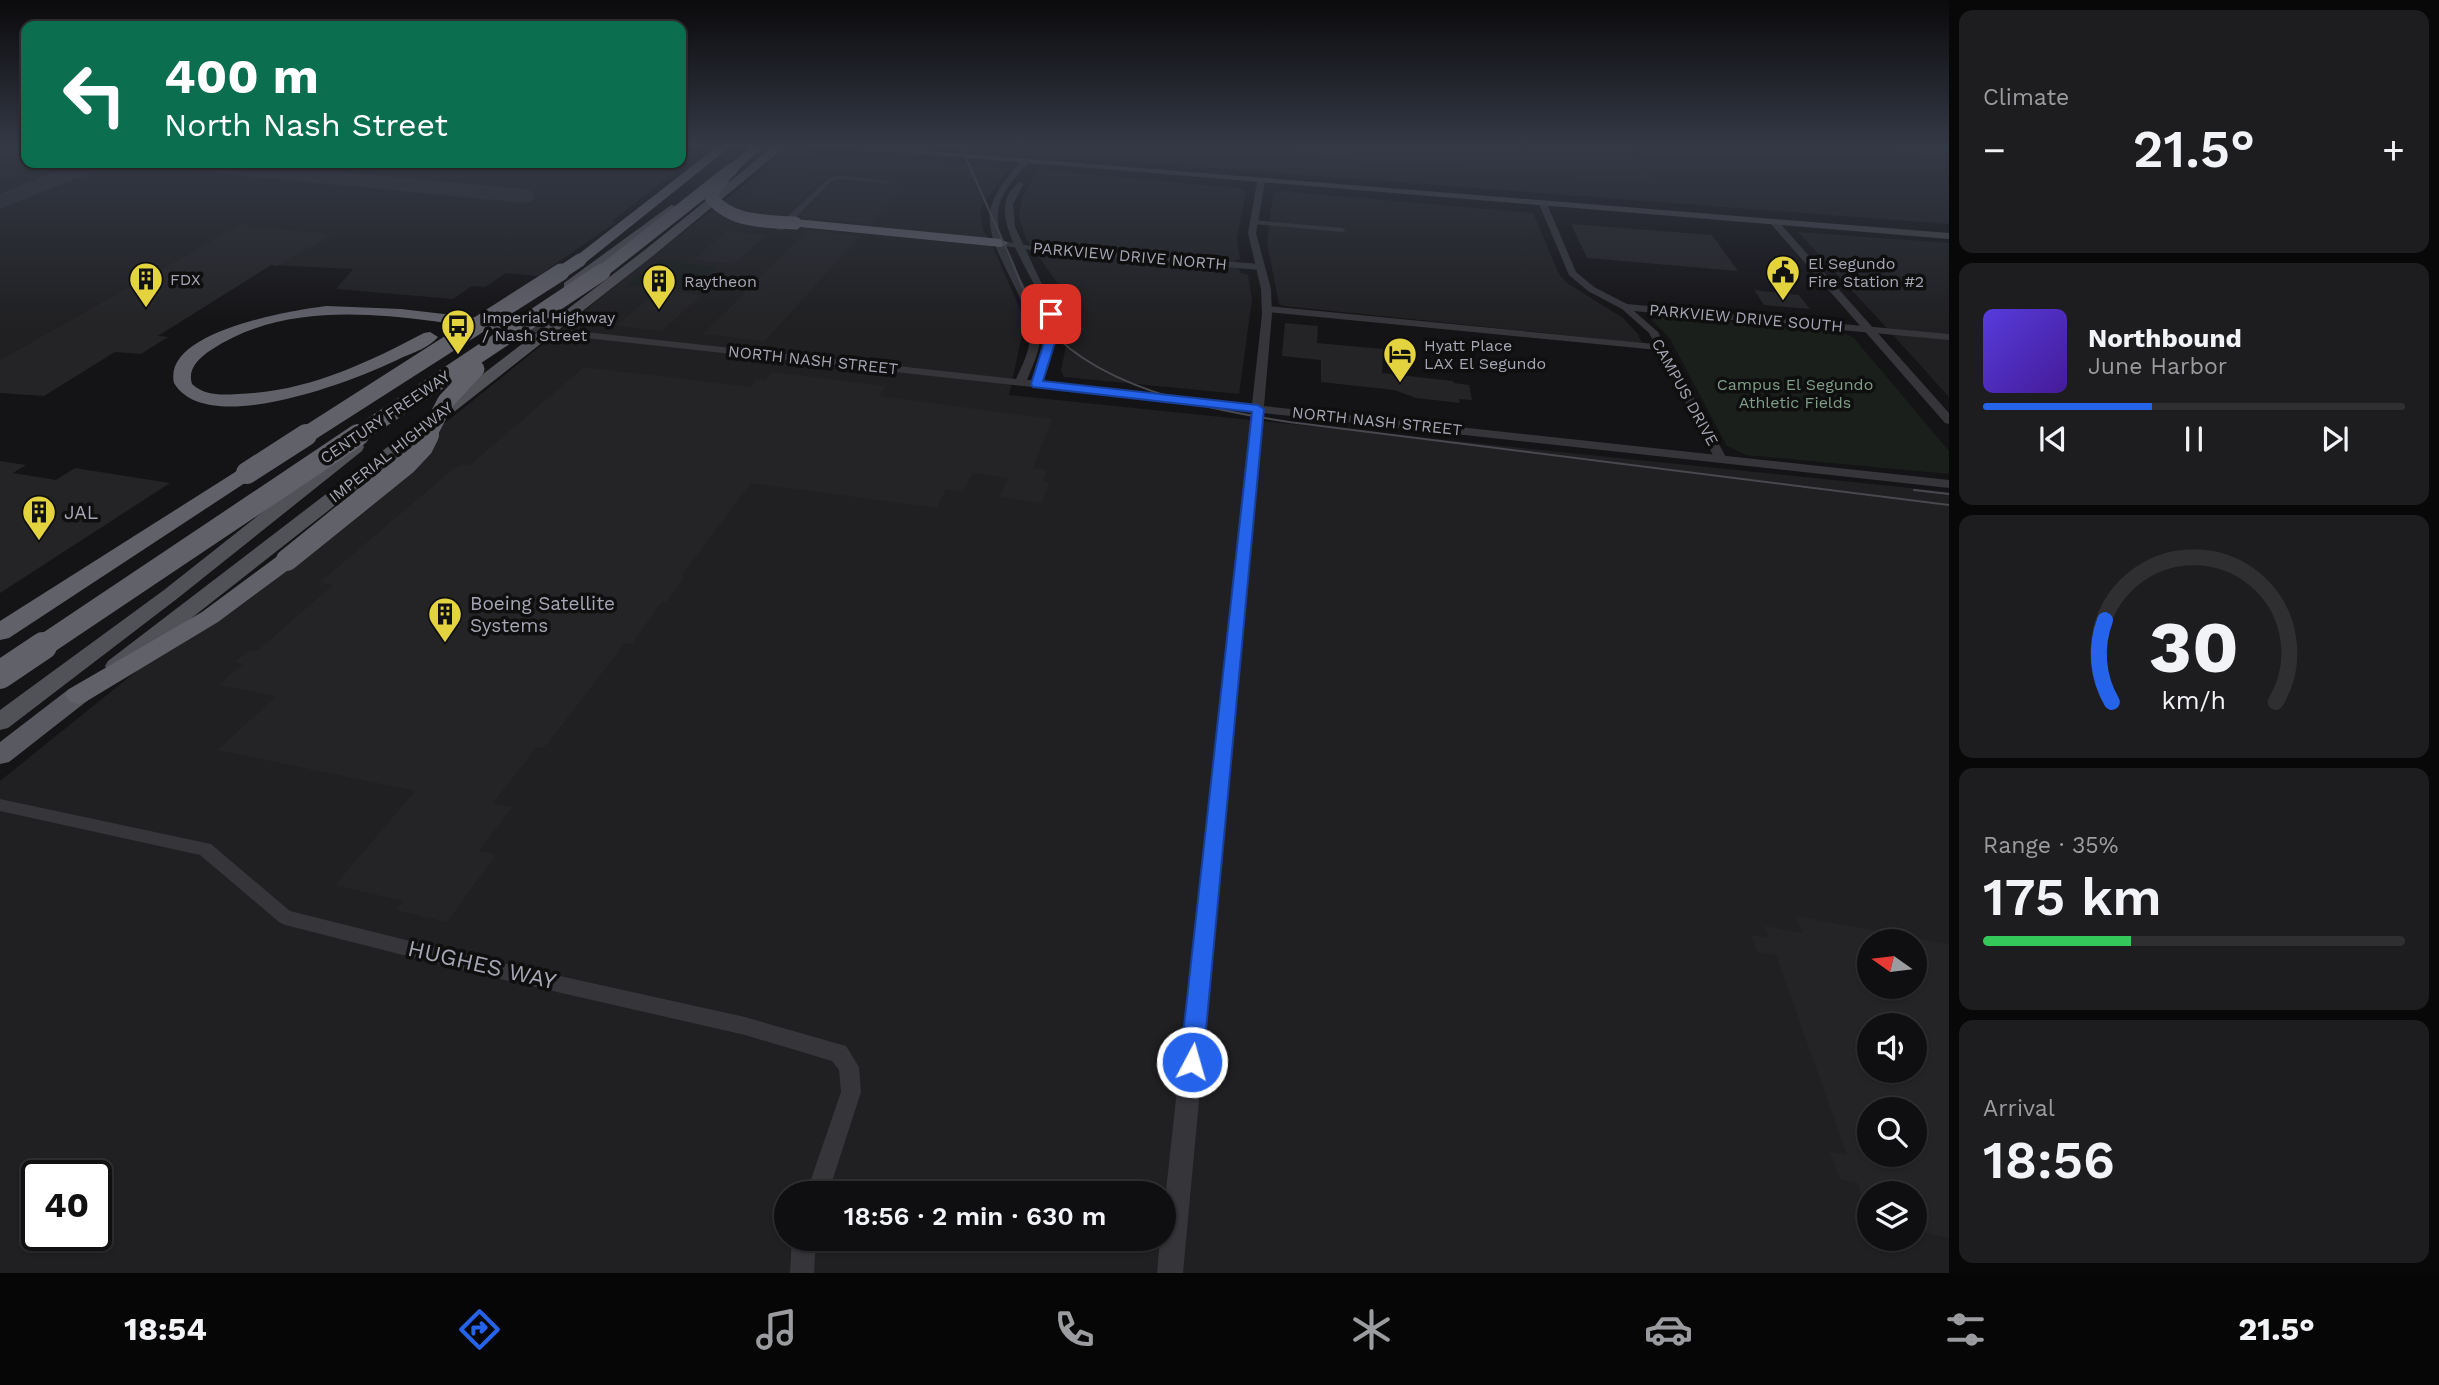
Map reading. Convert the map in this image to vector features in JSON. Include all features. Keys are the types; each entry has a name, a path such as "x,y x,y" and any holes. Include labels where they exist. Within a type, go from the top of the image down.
{"highway":[{"name":"CENTURY FREEWAY","path":"0,632 580,260 650,205"},
{"name":"CENTURY FREEWAY","path":"0,675 612,265 684,205"},
{"path":"716,205 722,211 764,220 1001,243"},
{"path":"958,238 984,236 995,228"},
{"path":"512,327 338,309 277,317 251,324 206,346 189,359 181,371 181,382 189,392 224,400 276,398 330,384 393,357 544,275 580,260"},
{"path":"78,695 210,617 287,560 406,464 422,447 446,401 478,367 612,265"},
{"path":"0,618 91,574"},
{"name":"IMPERIAL HIGHWAY","path":"0,755 78,695"}],"main road":[{"name":"IMPERIAL HIGHWAY","path":"0,722 171,594 392,418 677,205"},
{"path":"683,221 700,205"},
{"path":"683,221 703,205"},
{"path":"1561,205 1949,236"},
{"name":"IMPERIAL HIGHWAY","path":"78,695 605,286 601,281 606,275 683,221"}],"street":[{"path":"779,229 804,205"},
{"path":"995,205 995,228 1024,296 1035,330 1032,353 1020,382"},
{"path":"1009,205 1011,227 1051,314 1051,336 1037,384"},
{"path":"1170,1273 1267,309 1253,243 1257,205"},
{"name":"CAMPUS DRIVE","path":"1544,205 1572,273 1591,289 1625,307 1651,330 1721,459"},
{"path":"659,218 683,221"},
{"path":"1254,222 1342,230"},
{"path":"1774,222 1949,420"},
{"name":"PARKVIEW DRIVE NORTH","path":"1001,243 1260,267"},
{"name":"PARKVIEW DRIVE SOUTH","path":"1625,307 1949,337"},
{"path":"1267,309 1662,348"},
{"name":"NORTH NASH STREET","path":"512,327 1949,484"},
{"name":"HUGHES WAY","path":"0,805 205,849 285,917 470,964 745,1026 839,1054 849,1067 851,1092 821,1181"},
{"path":"802,1273 803,1251"}],"shaded area":[{"path":"0,205 632,205 612,221 616,222 538,276 506,273 485,287 472,286 453,299 336,289 353,269 182,261 0,365"},
{"path":"717,205 983,205 980,213 983,230 1020,309 1024,326 1009,395 1949,492 1949,1273 0,1273 0,781"},
{"path":"1020,205 1243,205 1237,239 1240,259 1235,261 1241,273 1248,275 1252,300 1239,394 1064,377 1061,370 1070,327 1058,284 1025,237 1019,216"},
{"path":"1272,205 1446,205 1533,213 1559,274 1567,283 1623,318 1638,334 1642,343 1284,306 1279,304 1267,243"},
{"path":"1704,205 1949,205 1949,224"},
{"path":"1798,232 1949,243 1949,397 1884,325"}],"green space":[{"path":"660,259 715,267 715,271 706,273 695,283 700,284 689,289 627,285"},
{"name":"Campus El Segundo Athletic Fields","path":"1660,315 1838,332 1853,337 1949,451 1949,474 1746,455 1727,446 1670,339 1652,320"}],"building":[{"path":"811,205 887,205 870,224 801,216"},
{"path":"1571,224 1712,235 1738,271 1587,258"},
{"name":"FDX","path":"240,225 330,234 325,237 330,237 276,266 271,265 158,336 168,337 141,354 115,352 44,396 0,393 0,360"},
{"name":"Raytheon","path":"808,230 860,236 765,341 703,334"},
{"path":"727,231 766,235 735,264 694,260"},
{"name":"Raytheon","path":"659,290 701,295 662,331 616,326"},
{"name":"El Segundo Fire Station #2","path":"1754,290 1799,295 1810,309 1764,305"},
{"path":"1285,323 1318,326 1317,343 1383,349 1382,373 1469,385 1472,400 1459,399 1460,403 1416,398 1394,390 1321,382 1321,360 1282,356"},
{"name":"Boeing Satellite Systems","path":"584,367 750,387 757,379 765,380 772,372 886,386 879,396 1052,419 1033,468 1047,470 1043,482 1049,483 1042,503 1000,497 1008,478 972,473 963,492 946,489 937,508 751,483 681,576 685,576 666,602 662,601 632,644 625,643 549,742 543,748 537,747 493,803 512,807 479,851 496,855 447,922 396,910 403,901 335,885 415,791 218,750 276,696 218,685 243,664 235,662 249,650 257,651 333,585 319,583 453,469 463,464 470,465"},
{"name":"JAL","path":"0,461 26,465 13,473 56,480 75,468 170,483 0,593"},
{"path":"1796,916 1866,929 1857,929 1857,999 1927,999 1927,940 1949,944 1949,1238 1927,1233 1927,1181 1857,1183 1840,1179 1830,1152 1847,1155 1776,955 1757,952 1751,935 1769,938 1765,926 1803,933"}],"tram line":[{"path":"987,205 1030,303 1060,341 1119,378 1187,402 1289,422 1949,505"},
{"path":"1914,490 1949,494"}],"place":[{"name":"El Segundo Fire Station #2","path":"1783,302"},
{"name":"FDX","path":"146,309"},
{"name":"Raytheon","path":"659,311"},
{"name":"Imperial Highway / Nash Street","path":"458,356"},
{"name":"Hyatt Place LAX El Segundo","path":"1400,384"},
{"name":"JAL","path":"39,542"},
{"name":"Boeing Satellite Systems","path":"445,644"}],"route":[{"path":"1051,314 1051,336 1037,384 1258,409 1192,1062"}]}
